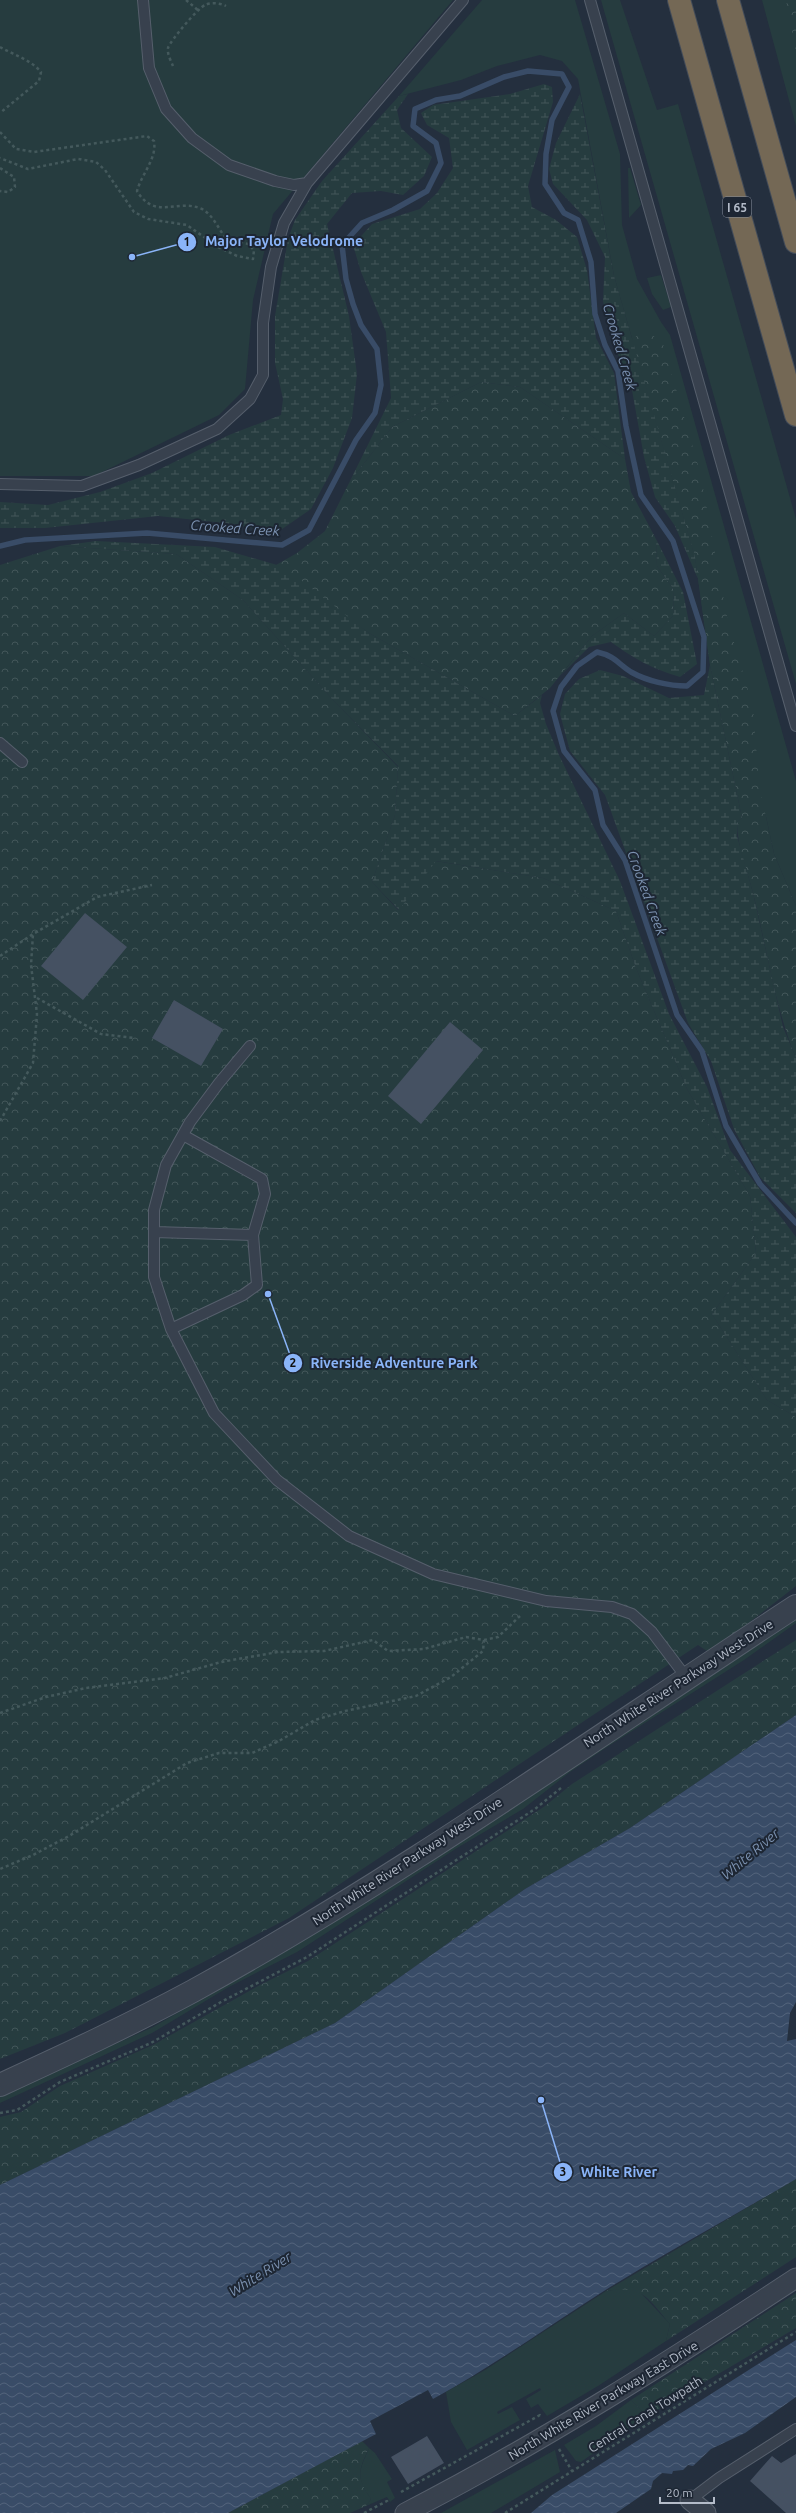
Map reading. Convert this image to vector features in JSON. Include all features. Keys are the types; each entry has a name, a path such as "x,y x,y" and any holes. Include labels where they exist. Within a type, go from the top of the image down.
{"highway":[{"name":"I 65","path":"679,0 796,415"},
{"path":"728,0 796,242"}],"street":[{"name":"North White River Parkway West Drive","path":"0,2085 162,2007 308,1925 428,1848 796,1606"},
{"name":"North White River Parkway East Drive","path":"398,2510 521,2451 635,2383 796,2278"},
{"path":"690,2500 706,2513"}],"lane":[{"path":"143,0 149,68 166,109 192,138 229,165 275,181 294,185 307,183"},
{"path":"0,484 82,486 140,465 218,429 250,399 263,375 263,323 271,267 284,223 307,183 463,0"},
{"path":"590,0 796,726"},
{"path":"0,743 22,762"},
{"path":"250,1046 219,1083 183,1135 166,1165 154,1210 154,1277 171,1329 214,1412 277,1480 349,1536 433,1574 546,1601 612,1607 632,1614 652,1632 686,1677"},
{"path":"171,1329 243,1295 257,1285 253,1235 265,1194 262,1179 183,1135"},
{"path":"154,1232 253,1235"},
{"path":"690,2500 719,2478 796,2429"}],"path":[{"path":"186,0 198,11"},
{"path":"173,66 169,57 168,48 198,11 204,5 215,3 226,6"},
{"path":"0,47 22,60 34,64 41,72 39,81 0,113"},
{"path":"0,132 16,150 34,152 147,136 154,141 156,152 141,179 137,191 143,200 156,207 201,209 211,216 225,237 248,244 254,250 253,259 238,256 218,247 187,225 148,219 134,212 105,170 96,162 78,159 28,169 0,158"},
{"path":"0,168 14,177 15,187 8,192 0,191"},
{"path":"0,956 33,934 97,897 152,885"},
{"path":"0,1122 33,1064 37,998 31,965 33,934"},
{"path":"37,998 101,1034 134,1038"},
{"path":"0,1713 46,1698 86,1688 165,1678 221,1662 278,1652 324,1651 373,1640 388,1651 424,1649 466,1637 484,1640 498,1637 520,1616"},
{"path":"0,1869 33,1855 69,1836 187,1764 219,1753 252,1753 279,1742 315,1720 345,1711 416,1696 451,1677 483,1651 484,1640"},
{"name":"Central Canal Towpath","path":"505,2513 796,2332"},
{"path":"364,2513 387,2502 398,2510"}],"green space":[{"path":"0,0 453,0 273,214 253,300 245,389 219,415 94,476 0,476"},
{"path":"482,0 575,0 620,154 622,225 637,279 670,335 796,781 796,906 774,854 766,817 710,665 695,557 614,276 578,79 562,61 540,55 497,66 461,80 399,96"},
{"path":"601,0 620,0 657,110 678,104 796,519 796,684"},
{"path":"762,0 796,0 796,126"},
{"path":"786,0 796,0 796,53"},
{"path":"544,84 552,87 553,102 528,186 532,207 556,220 577,237 587,270 596,338 614,373 625,459 520,387 481,382 392,427 349,483 391,398 386,332 361,272 353,245 372,224 420,209 437,193 453,168 449,138 427,125 421,113 433,105 510,94"},
{"path":"408,94 397,110 401,128 432,157 424,176 403,195 381,191 352,193 327,224 349,316 357,374 352,418 333,468 311,509 275,534 234,524 158,516 45,528 0,528 0,502 48,505 100,492 152,473 229,435 281,415 283,399 275,363 275,316 288,239 295,220 322,181 399,96"},
{"path":"580,94 614,276 695,557 698,579 675,526 655,497 644,457 630,379 612,342 603,301 605,257 587,220 553,184 549,169 556,143"},
{"path":"628,168 630,168 641,205 629,218"},
{"path":"661,275 671,307 663,310 652,294 647,278"},
{"path":"645,329 663,344 700,472 728,622 753,707 759,784 774,854 796,906 796,1058 788,1038 776,997 753,893 737,831 737,822 742,818 710,665 695,557 632,340"},
{"path":"481,382 520,387 625,459 631,492 656,539 657,566 674,590 673,616 654,636 624,613 592,636 550,688 515,716 369,633 276,565 297,553 325,531 349,483 392,427"},
{"path":"656,539 683,592 697,664 680,677 644,663 611,642 589,647 561,675 592,636 624,613 654,636 673,616 674,590 657,566"},
{"path":"96,541 215,547 284,567 369,633 515,716 542,695 540,703 546,724 559,755 620,881 669,1014 707,1087 730,1150 796,1237 796,1417 767,1400 712,1314 756,1253 750,1196 687,1089 636,968 616,911 543,878 436,861 399,910 372,882 395,815 398,766 334,701 243,600 176,554 60,546"},
{"path":"60,546 176,554 243,600 334,701 398,767 395,815 372,882 398,910 435,861 543,878 616,911 636,968 687,1089 750,1196 756,1253 712,1314 767,1400 796,1417 796,1586 710,1653 698,1645 289,1918 65,2033 0,2059 0,565"},
{"path":"710,665 742,818 737,822 737,836 753,893 783,1027 796,1058 796,1213 760,1177 734,1129 711,1061 688,1023 605,795 570,751 560,714 565,694 579,679 600,670 623,676 669,698 704,695"},
{"path":"796,1619 796,1623 744,1660 607,1747 570,1772 523,1809 457,1848 297,1952 227,1988 152,2033 0,2103 0,2096 153,2027 291,1948 413,1872"},
{"path":"796,1640 796,1715 630,1828 525,1889 335,2023 0,2185 0,2117 21,2112 60,2086 153,2045 260,1985 308,1961 545,1806 572,1784"},
{"path":"796,2179 796,2257 666,2341 670,2324 656,2307 643,2295 628,2290 606,2291"},
{"path":"626,2288 639,2291 670,2324 666,2341 598,2386 547,2416 538,2404 531,2408 526,2399 541,2390 540,2388 497,2412 498,2414 512,2407 520,2420 467,2450 451,2422 446,2392 485,2370 606,2291"},
{"path":"796,2293 796,2328 647,2416 631,2400"},
{"path":"631,2400 647,2416 581,2462 576,2461 564,2445 596,2426"},
{"path":"362,2441 369,2448 360,2474 363,2485 371,2499 366,2506 350,2513 228,2513"},
{"path":"369,2448 375,2453 392,2479 387,2482 395,2498 390,2502 387,2497 366,2506 371,2499 363,2485 360,2474"},
{"path":"555,2450 560,2472 491,2513 441,2513"}],"water":[{"path":"796,1715 796,2002 790,2013 787,2041 796,2039 796,2179 607,2289 499,2359 433,2399 428,2390 370,2421 376,2434 228,2513 0,2513 0,2185 335,2023 525,1889 630,1828"},
{"path":"796,2340 796,2397 745,2433 711,2449 693,2466 688,2465 683,2470 673,2471 672,2474 662,2473 653,2481 651,2489 616,2513 531,2513 552,2495"}],"building":[{"path":"85,913 127,947 83,1000 41,966"},
{"path":"174,1000 223,1029 201,1066 152,1038"},
{"path":"450,1022 483,1050 421,1124 388,1096"},
{"path":"427,2436 444,2463 408,2484 391,2457"},
{"path":"796,2454 796,2513 786,2513 750,2481 772,2456 781,2463"}],"waterway":[{"name":"Crooked Creek","path":"0,546 25,540 147,533 282,545 309,530 356,440 375,413 381,385 377,349 361,325 353,304 346,279 342,245 362,223 393,210 427,191 441,163 436,143 413,126 415,109 436,100 460,96 504,77 528,71 562,74 569,87 552,120 546,154 545,184 564,213 578,220 591,262 595,314 605,345 618,371 626,426 641,495 673,541 704,637 703,672 687,686 666,684 644,678 631,672 612,658 597,652 577,666 561,687 553,711 564,751 595,790 603,825 625,860 677,1015 702,1051 726,1126 760,1184 796,1223"}],"place":[{"name":"Major Taylor Velodrome","path":"132,257"},
{"name":"Riverside Adventure Park","path":"268,1294"},
{"name":"White River","path":"541,2100"}]}
